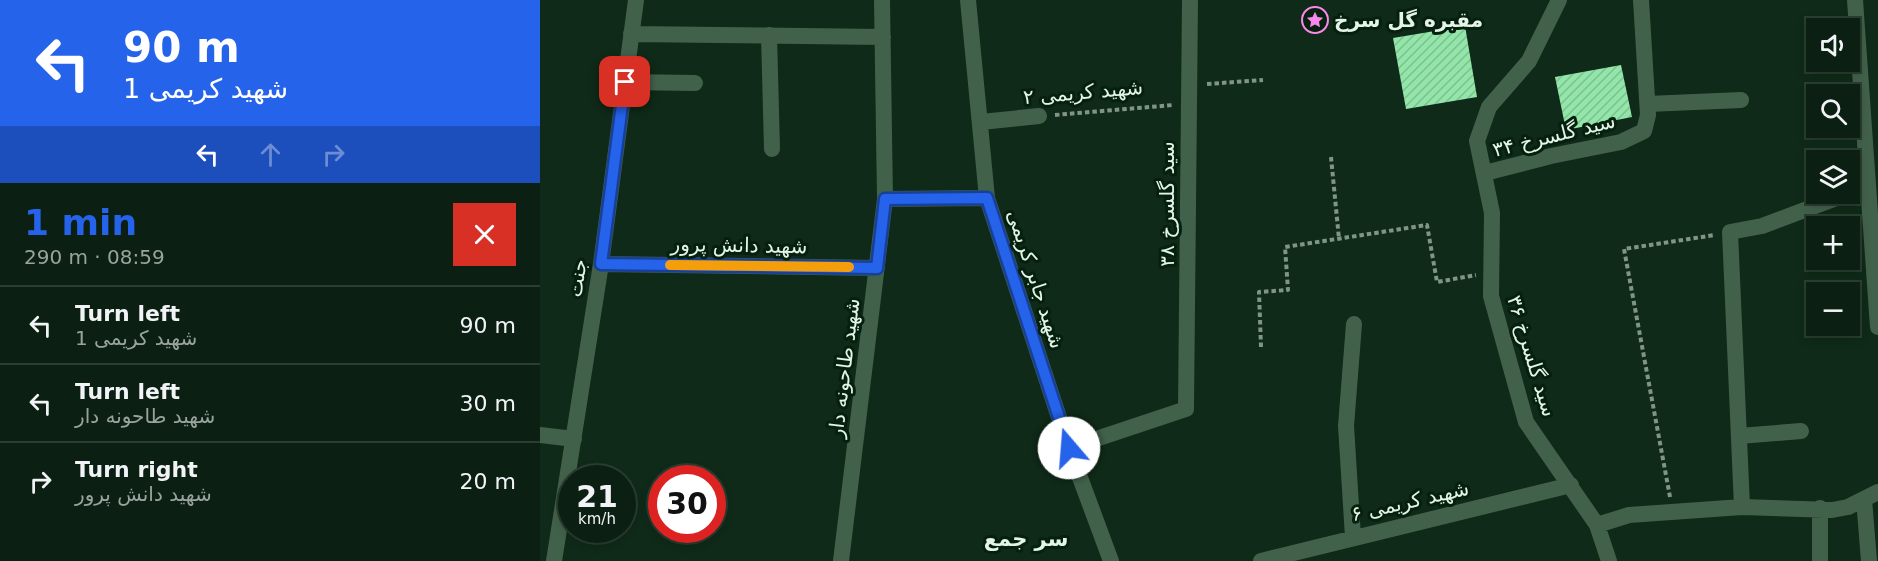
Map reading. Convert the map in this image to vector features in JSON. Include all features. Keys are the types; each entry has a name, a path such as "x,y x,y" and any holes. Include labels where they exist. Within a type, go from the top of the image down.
{"street":[{"name":"جنت","path":"555,561 601,264 636,0"},
{"name":"شهيد طاحونه دار","path":"841,561 885,199 882,0"},
{"name":"شهید جابر کریمی","path":"968,0 987,198 1069,448 1111,561"},
{"name":"سید گلسرخ ۳۸","path":"1069,448 1186,408 1190,0"},
{"name":"سید گلسرخ ۳۶","path":"1559,0 1529,62 1490,107 1477,141 1492,213 1491,296 1526,422 1571,484 1597,525 1610,561"},
{"name":"سید گلسرخ ۳۴","path":"1485,173 1551,156 1621,142 1644,131 1648,104 1641,0"},
{"path":"1855,0 1873,158 1869,184 1878,327"},
{"path":"631,34 883,37"},
{"path":"768,35 772,149"},
{"path":"625,82 694,83"},
{"path":"1648,104 1741,100"},
{"name":"شهید کریمی ۲","path":"981,122 1039,116"},
{"path":"1860,188 1869,184"},
{"path":"885,199 987,198"},
{"path":"1742,507 1730,232 1762,226 1819,204"},
{"name":"شهید دانش پرور","path":"601,264 877,268"},
{"path":"1353,537 1346,426 1354,324"},
{"path":"1739,436 1801,431"},
{"path":"540,435 574,439"},
{"name":"شهید کریمی ۶","path":"1260,561 1571,484"},
{"path":"1597,525 1629,515 1742,507 1848,507 1871,496 1869,561"},
{"path":"1820,508 1820,561"}],"path":[{"path":"1189,86 1263,80"},
{"name":"شهید کریمی ۲","path":"1039,116 1189,104"},
{"path":"1331,157 1338,239"},
{"path":"1261,348 1259,292 1288,290 1285,247 1427,225 1437,282 1492,273"},
{"path":"1673,512 1624,249 1730,232"}],"building":[{"path":"1465,26 1477,97 1406,109 1393,38"},
{"path":"1621,65 1632,117 1566,130 1555,77"}],"slow traffic":[{"path":"670,265 849,267"}],"place":[{"name":"مقبره گل سرخ","path":"1315,20"}],"district":[{"name":"سر جمع","path":"1026,539"}],"route":[{"path":"625,82 601,264 877,268 885,199 987,198 1069,448"}]}
